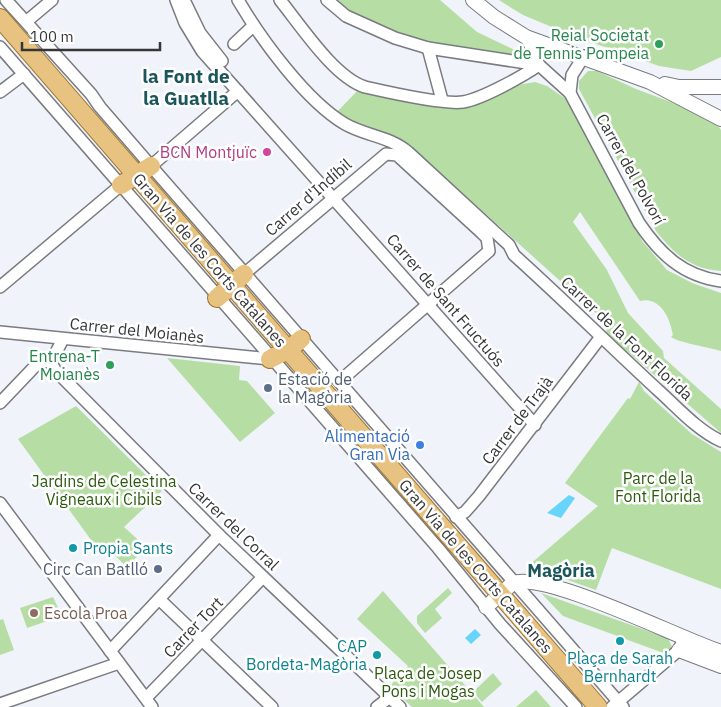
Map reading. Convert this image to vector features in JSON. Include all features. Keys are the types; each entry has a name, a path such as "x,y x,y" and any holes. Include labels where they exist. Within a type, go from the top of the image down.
{"main road":[{"name":"Gran Via de les Corts Catalanes","path":"0,18 144,171 238,279 506,588 598,707"},
{"path":"121,185 144,171"},
{"path":"217,298 238,279"},
{"path":"270,359 294,344"}],"street":[{"path":"6,0 27,21 144,171 238,91"},
{"path":"27,21 52,0"},
{"name":"Carrer de Sant Fructuós","path":"176,0 195,41 328,193 334,196"},
{"name":"Carrer de Sant Fructuós","path":"184,0 194,24 207,44 428,305 535,424"},
{"name":"Carrer de la Font Florida","path":"238,0 253,26 300,83 332,115 354,129 401,146 509,245 514,255 593,327 600,338 698,427 721,441"},
{"path":"280,0 348,79 374,90 465,102 527,74 539,65"},
{"path":"327,0 346,16 395,38 428,48 539,65"},
{"path":"473,0 494,17 526,37 584,56 650,82 721,119"},
{"path":"234,44 253,26"},
{"name":"Carrer del Polvorí","path":"526,37 539,65 570,94 651,240 664,254 685,271 706,279 721,281"},
{"path":"0,48 121,185 270,359 284,371 438,548 486,608 576,707"},
{"path":"428,48 442,100"},
{"path":"570,94 572,76 584,56"},
{"path":"0,92 24,74"},
{"path":"650,82 679,87 721,87"},
{"name":"Carrer d'Indíbil","path":"238,279 382,156 390,154 397,155 487,238 489,251"},
{"path":"0,287 121,185"},
{"path":"340,381 489,251 514,255"},
{"name":"Carrer del Moianès","path":"0,332 270,359"},
{"name":"Carrer de Trajà","path":"456,517 465,512 479,496 600,338"},
{"path":"0,403 40,361 51,362 63,339"},
{"path":"294,344 340,381 456,517 506,588 618,705 681,644"},
{"name":"Carrer del Corral","path":"51,362 55,370 73,389 310,623 383,702"},
{"path":"0,503 4,517 149,703"},
{"path":"110,651 219,535"},
{"name":"Carrer Tort","path":"149,703 202,641 263,577"},
{"path":"486,608 506,588 524,581 553,586 681,644 721,666"},
{"path":"159,600 272,707"},
{"path":"681,644 721,652"},
{"path":"0,704 119,663"},
{"path":"383,702 400,707"}],"green space":[{"path":"334,0 440,0 477,32 519,52 522,56 439,44 388,32 360,19"},
{"name":"Reial Societat de Tennis Pompeia","path":"499,0 721,0 721,57 691,71 659,66 571,35 523,15"},
{"path":"588,71 597,71 636,89 703,114 716,123 721,130 721,271 710,270 692,264 670,247 656,231 579,89 579,81"},
{"path":"535,82 547,86 566,99 643,242 667,270 692,283 721,293 721,351 675,339 671,337 673,335 672,329 663,310 654,302 640,301 580,212 573,222 607,270 628,313 663,351 664,358 721,409 721,433 606,333 608,324 409,145 345,118 337,112 358,90 430,102 494,94"},
{"path":"167,358 240,366 239,380 247,381 275,413 240,442"},
{"name":"Parc de la Font Florida","path":"639,382 644,391 692,434 721,452 721,589 612,548 596,590 528,566 598,506 565,483 628,398 630,399"},
{"name":"Jardins de Celestina Vigneaux i Cibils","path":"76,406 162,491 124,527 146,547 127,567 105,546 99,551 18,439"},
{"path":"448,588 452,593 435,609 442,618 425,633 417,623 417,616"},
{"name":"Plaça de Josep Pons i Mogas","path":"383,591 484,707 412,707 390,686 408,666 357,619"},
{"path":"541,593 668,638 672,647 666,654 563,616"},
{"path":"53,597 62,616 27,628 20,608"},
{"path":"3,619 14,650 0,655 0,620"},
{"path":"493,673 502,684 482,702 473,692"},
{"name":"Plaça de Josep Pons i Mogas","path":"536,690 551,707 516,707"}],"water":[{"path":"569,495 575,498 561,518 547,513"},
{"path":"475,629 481,635 471,644 465,638"}],"place":[{"name":"Reial Societat de Tennis Pompeia","path":"659,44"},
{"name":"BCN Montjuïc","path":"267,152"},
{"name":"Entrena-T Moianès","path":"110,365"},
{"name":"Estació de la Magòria","path":"268,388"},
{"name":"Alimentació Gran Via","path":"420,445"},
{"name":"Propia Sants","path":"73,548"},
{"name":"Circ Can Batlló","path":"158,569"},
{"name":"Escola Proa","path":"34,613"},
{"name":"Plaça de Sarah Bernhardt","path":"620,641"},
{"name":"CAP Bordeta-Magòria","path":"377,655"}],"district":[{"name":"la Font de la Guatlla","path":"186,87"},
{"name":"Magòria","path":"561,570"}]}
